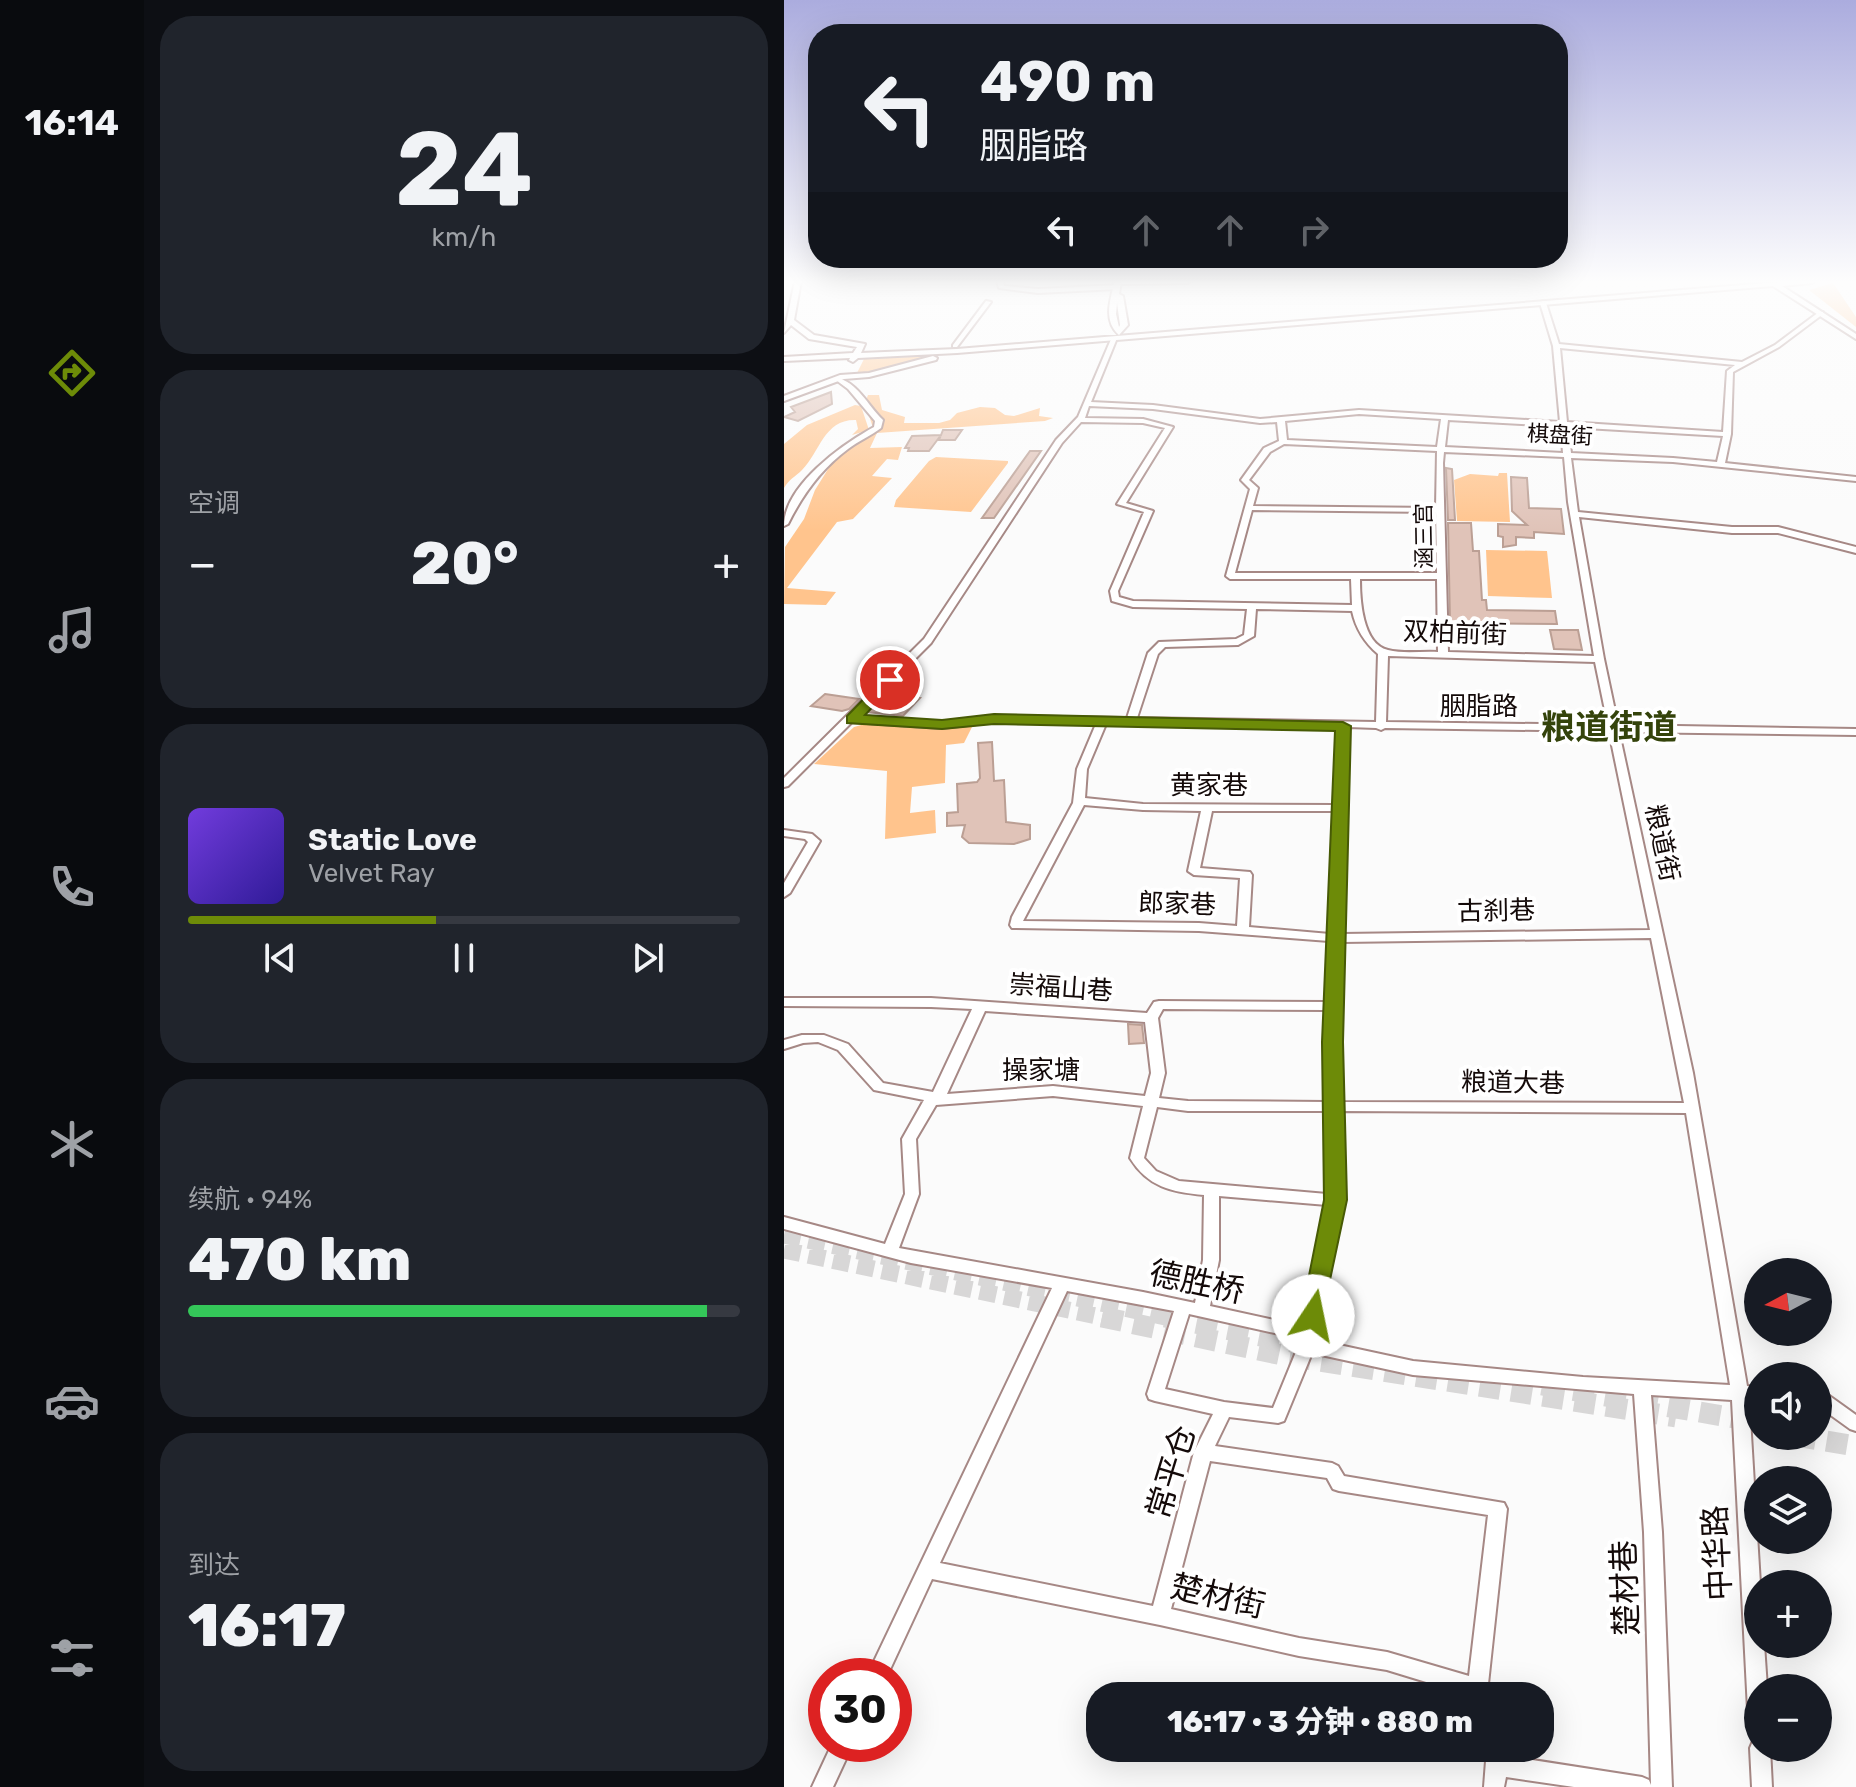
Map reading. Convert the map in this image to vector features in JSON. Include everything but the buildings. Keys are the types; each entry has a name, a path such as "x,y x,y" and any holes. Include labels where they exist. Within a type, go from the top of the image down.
{"main road":[{"path":"784,396 833,375 837,364"},
{"path":"841,378 853,364"},
{"path":"784,396 841,378 888,371 907,364"}],"street":[{"path":"784,784 928,641 1059,442 1080,420 1105,364"},
{"name":"粮道街","path":"1558,364 1574,514 1599,659 1744,1369"},
{"path":"1721,463 1727,434 1730,371 1740,364"},
{"path":"784,524 795,499 815,471 841,448 877,428 879,420 867,413 856,391 841,378"},
{"path":"1089,404 1137,405 1260,421 1359,412 1727,434"},
{"name":"涵三宫","path":"1443,655 1440,510 1445,417"},
{"path":"1080,420 1143,421 1169,427 1121,504 1149,511 1114,591 1115,599 1133,604 1251,609 1356,608"},
{"path":"1281,421 1283,442 1267,450 1245,480 1254,488 1230,576 1442,576"},
{"name":"棋盘街","path":"1283,442 1569,453 1721,463 1856,479"},
{"path":"1248,508 1440,510"},
{"path":"1574,514 1732,530 1778,530 1856,550"},
{"path":"1356,577 1356,608 1369,644 1383,653"},
{"path":"1131,721 1153,653 1162,644 1238,642 1249,636 1251,609"},
{"name":"双柏前街","path":"1381,727 1383,653 1599,659"},
{"name":"胭脂路","path":"852,719 942,725 994,719 1856,732"},
{"path":"1079,801 1082,769 1097,739 1101,723"},
{"path":"1224,1409 1278,1416 1307,1345 1335,1200 1333,1006 1343,726"},
{"name":"黄家巷","path":"1079,801 1143,807 1339,808"},
{"name":"郎家巷","path":"1079,801 1016,925 1243,931 1336,938"},
{"path":"1207,807 1194,871 1246,875 1243,931"},
{"path":"784,833 808,836 814,841 784,893"},
{"name":"古刹巷","path":"1336,938 1656,934"},
{"path":"784,1002 849,1004 944,1001 980,1006"},
{"name":"崇福山巷","path":"890,1251 912,1194 909,1139 931,1100 940,1095 980,1006 1155,1011 1333,1006"},
{"path":"1155,1011 1158,1073 1137,1158 1145,1172 1175,1187 1335,1200"},
{"name":"操家塘","path":"784,1045 819,1038 843,1047 879,1087 929,1096 931,1100 1053,1091 1188,1106 1333,1105"},
{"name":"粮道大巷","path":"1333,1105 1692,1108"},
{"path":"1192,1309 1211,1260 1211,1190"},
{"name":"德胜桥","path":"784,1223 890,1251 1293,1331 1307,1345 1413,1368 1744,1394"},
{"path":"886,1658 1061,1286"},
{"name":"常平仓","path":"1160,1616 1203,1452 1224,1409 1155,1394 1192,1309"},
{"name":"楚材巷","path":"1642,1388 1653,1532 1662,1787"},
{"path":"1832,1407 1856,1424"},
{"name":"中华路","path":"1751,1450 1757,1674"},
{"path":"1203,1452 1332,1471 1339,1483 1498,1509 1484,1682"},
{"name":"楚材街","path":"929,1570 1299,1647 1387,1661 1452,1682"},
{"path":"822,1787 834,1762"},
{"path":"1494,1787 1496,1762"},
{"path":"1525,1762 1642,1787"},
{"path":"1761,1762 1762,1787"}],"shaded area":[{"path":"861,364 902,364 863,375 856,375"},
{"path":"868,395 879,395 882,410 905,417 904,423 939,423 950,420 957,413 980,407 995,408 1005,415 1014,416 1040,408 1039,416 1053,418 877,433 870,448 902,447 898,460 887,459 872,476 892,478 853,519 837,522 787,588 836,592 826,605 784,604 785,547 804,519 815,490 830,466 873,428 865,403"},
{"path":"855,405 861,406 869,430 852,435 858,429 856,420 837,425 784,488 784,444 807,425"},
{"path":"936,457 1008,463 971,512 894,507 896,500 929,461"},
{"path":"1499,473 1507,473 1510,522 1457,521 1454,480 1470,474 1498,476"},
{"path":"1486,550 1547,551 1552,598 1488,596"},
{"path":"865,724 929,729 973,725 964,743 946,745 945,783 912,787 910,813 935,810 936,833 885,839 887,771 814,764 854,727"}],"tunnel":[{"path":"784,1235 1173,1319"},
{"path":"784,1250 1111,1319"},
{"path":"1102,1317 1287,1356 1676,1417"},
{"path":"1165,1317 1173,1319"},
{"path":"1173,1319 1312,1346"},
{"path":"1542,1385 1744,1420"},
{"path":"1832,1442 1856,1446"}],"district":[{"name":"粮道街道","path":"1609,727"}],"route":[{"path":"890,680 852,719 942,725 994,719 1343,726 1332,1042 1335,1200 1313,1316"}]}
